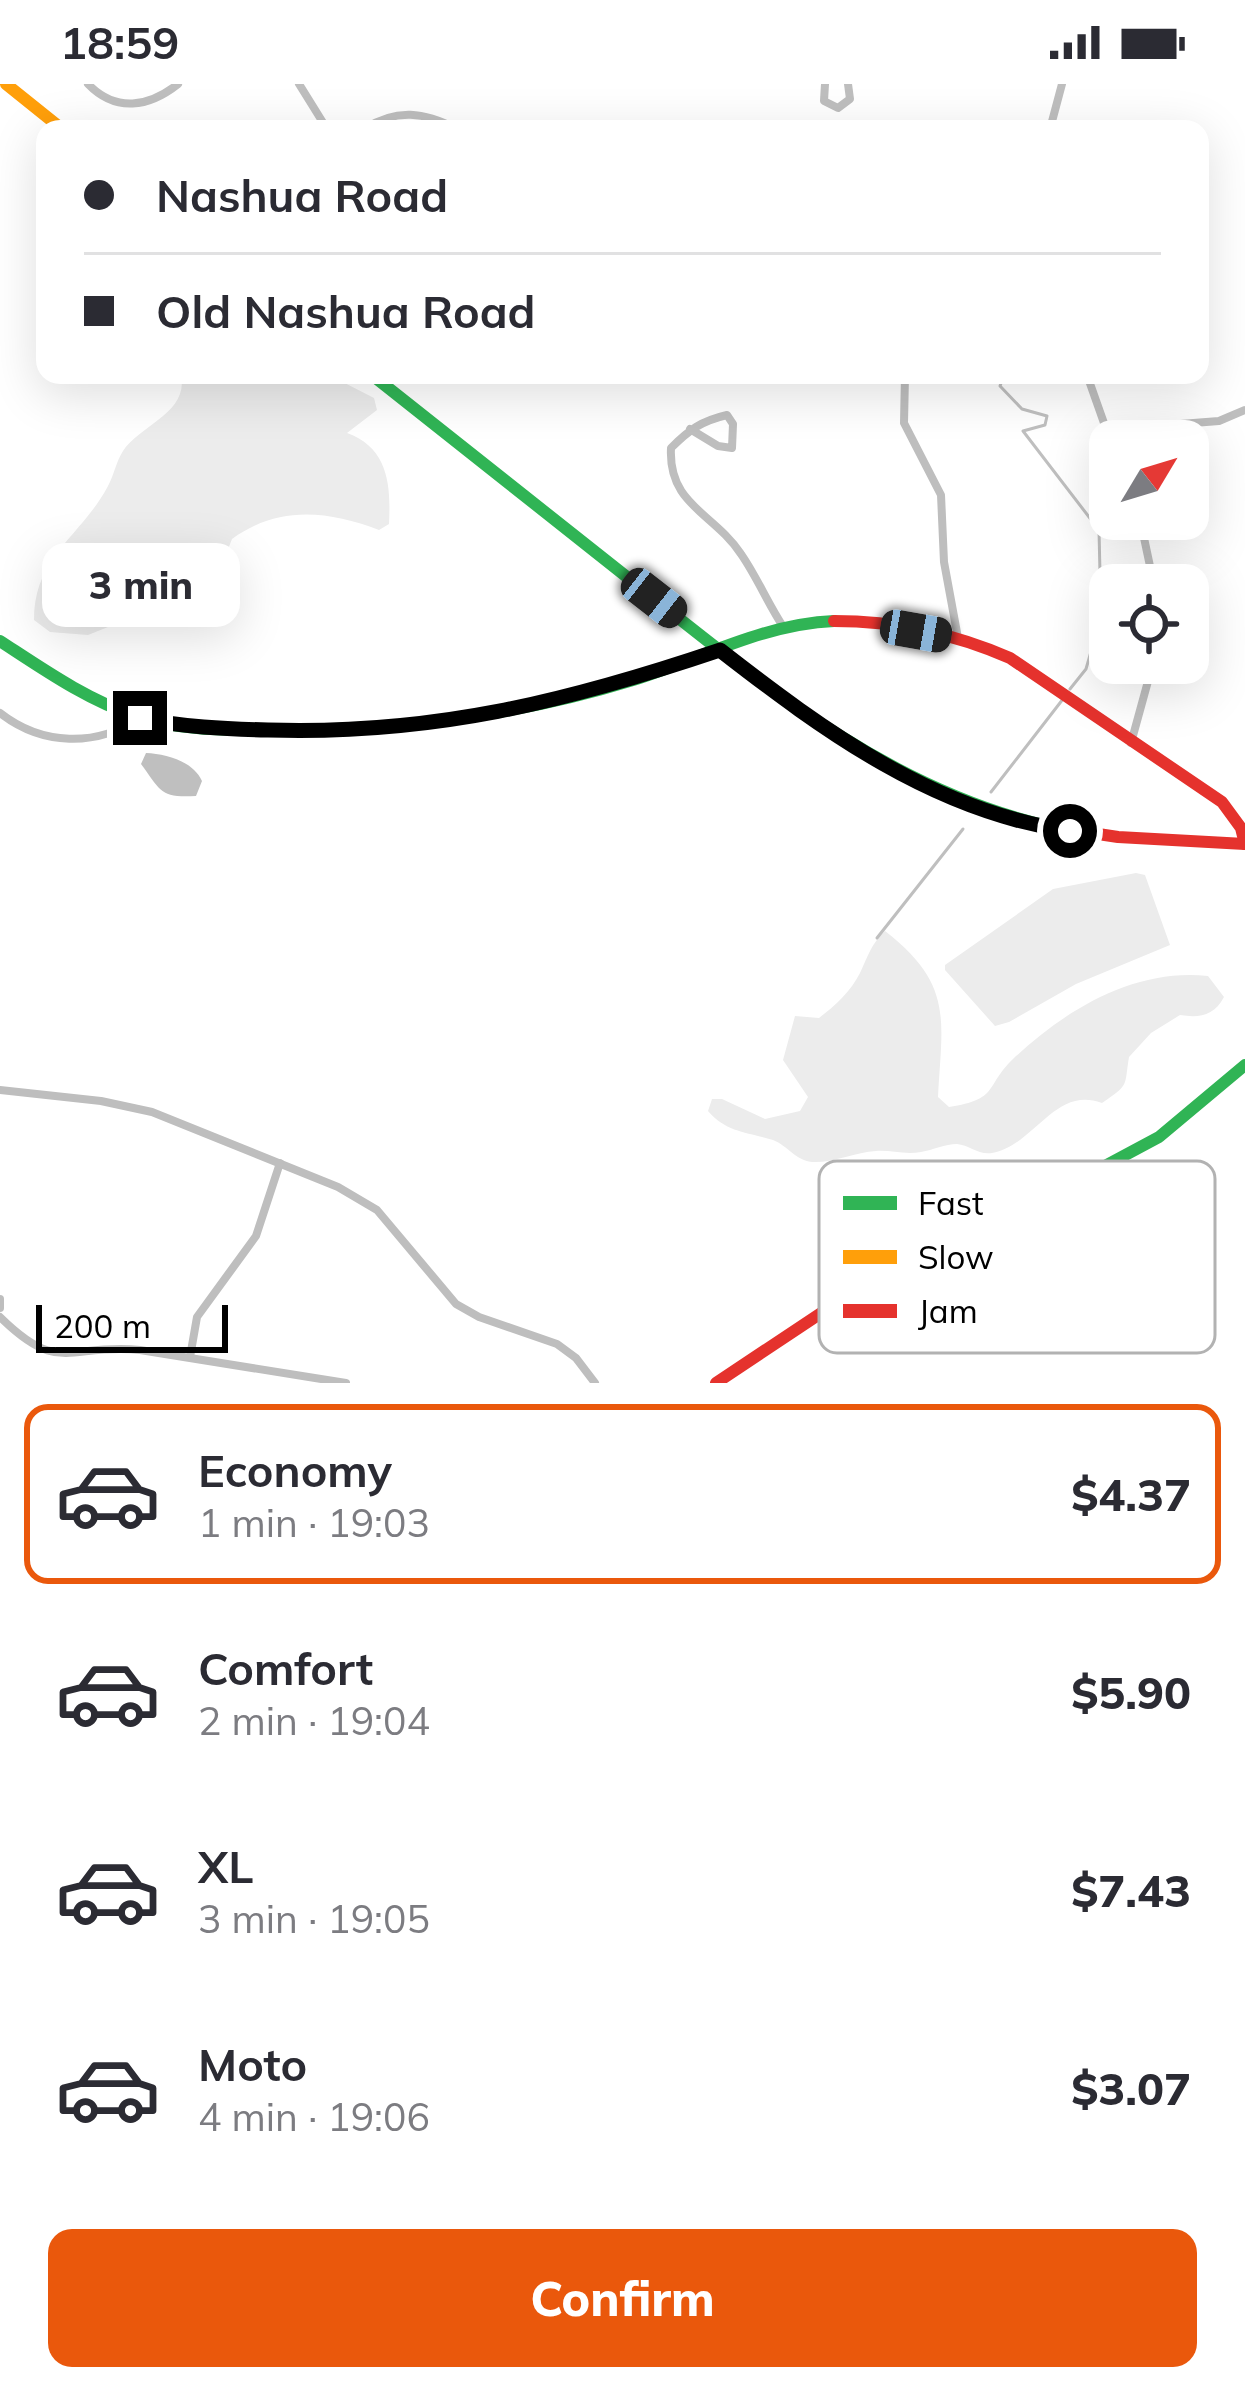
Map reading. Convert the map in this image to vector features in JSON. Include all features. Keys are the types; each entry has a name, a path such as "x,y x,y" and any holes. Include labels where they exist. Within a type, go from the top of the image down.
{"main road":[{"path":"6,84 51,120"},
{"path":"0,640 89,696 140,718 196,728 286,731 443,722 574,697 720,650 784,628 820,622 958,638 1023,664 1130,743 1228,806 1243,819 1245,844 1090,836 982,808 905,776 852,747 720,650 383,384"},
{"path":"1118,1161 1159,1137 1245,1065"},
{"path":"716,1383 819,1314"}],"street":[{"path":"88,84 110,101 126,104 154,100 178,84"},
{"path":"298,84 322,120"},
{"path":"825,84 824,101 838,108 850,99 848,84"},
{"path":"1052,120 1062,84"},
{"path":"380,120 408,114 439,120"},
{"path":"905,384 904,423 941,496 944,562 958,638"},
{"path":"1090,384 1103,420"},
{"path":"1209,422 1245,410"},
{"path":"689,429 718,446 732,448 734,424 727,416 704,420 689,429 671,448 670,468 681,496 741,553 784,628"},
{"path":"1130,743 1148,684"},
{"path":"0,713 42,734 74,740 113,733 140,718"},
{"path":"0,1090 130,1106 338,1186 371,1205 455,1304 557,1344 576,1358 595,1383"},
{"path":"190,1357 197,1316 256,1236 280,1163"},
{"path":"0,1299 0,1312 29,1344 49,1353 113,1348 346,1383"}],"shaded area":[{"path":"182,384 347,384 374,398 377,410 347,433 379,458 389,495 389,524 379,530 304,515 268,521 232,539 221,567 203,590 182,604 88,635 50,632 34,620 36,598 50,563 97,504 123,451 171,409"},
{"path":"146,753 170,757 192,768 202,781 196,796 162,791 141,764"},
{"path":"1145,875 1170,945 1076,984 995,1026 945,970 945,965 1053,889"},
{"path":"885,931 907,950 933,987 941,1024 938,1097 949,1107 984,1096 1013,1059 1055,1024 1127,986 1181,975 1208,976 1224,997 1211,1012 1180,1015 1151,1033 1129,1057 1122,1088 1102,1103 1071,1102 1021,1139 992,1153 957,1144 915,1153 876,1151 812,1162 773,1140 738,1131 715,1118 708,1111 712,1099 765,1119 800,1111 808,1097 783,1060 795,1016 819,1018 837,1003 856,980"}],"waterway":[{"path":"1001,384 1022,409 1047,416 1045,425 1023,431 1099,530 1101,617 1086,669 1070,689"},
{"path":"991,792 1063,699"},
{"path":"877,938 963,829"}],"traffic: fast":[{"path":"383,384 733,660 831,730 937,788 1052,827"},
{"path":"0,641 83,693 152,721 203,729 318,730 454,719 544,703 633,680 757,635 834,621"},
{"path":"1114,1161 1159,1137 1245,1065"}],"traffic: slow":[{"path":"6,84 51,120"}],"traffic: jam":[{"path":"834,621 924,630 1010,658 1222,802 1241,828 1245,844"},
{"path":"1052,827 1118,837 1245,844"},
{"path":"716,1383 819,1314"}],"route":[{"path":"140,718 196,728 286,731 443,722 574,697 720,650 840,740 891,770 982,808 1070,831"}]}
